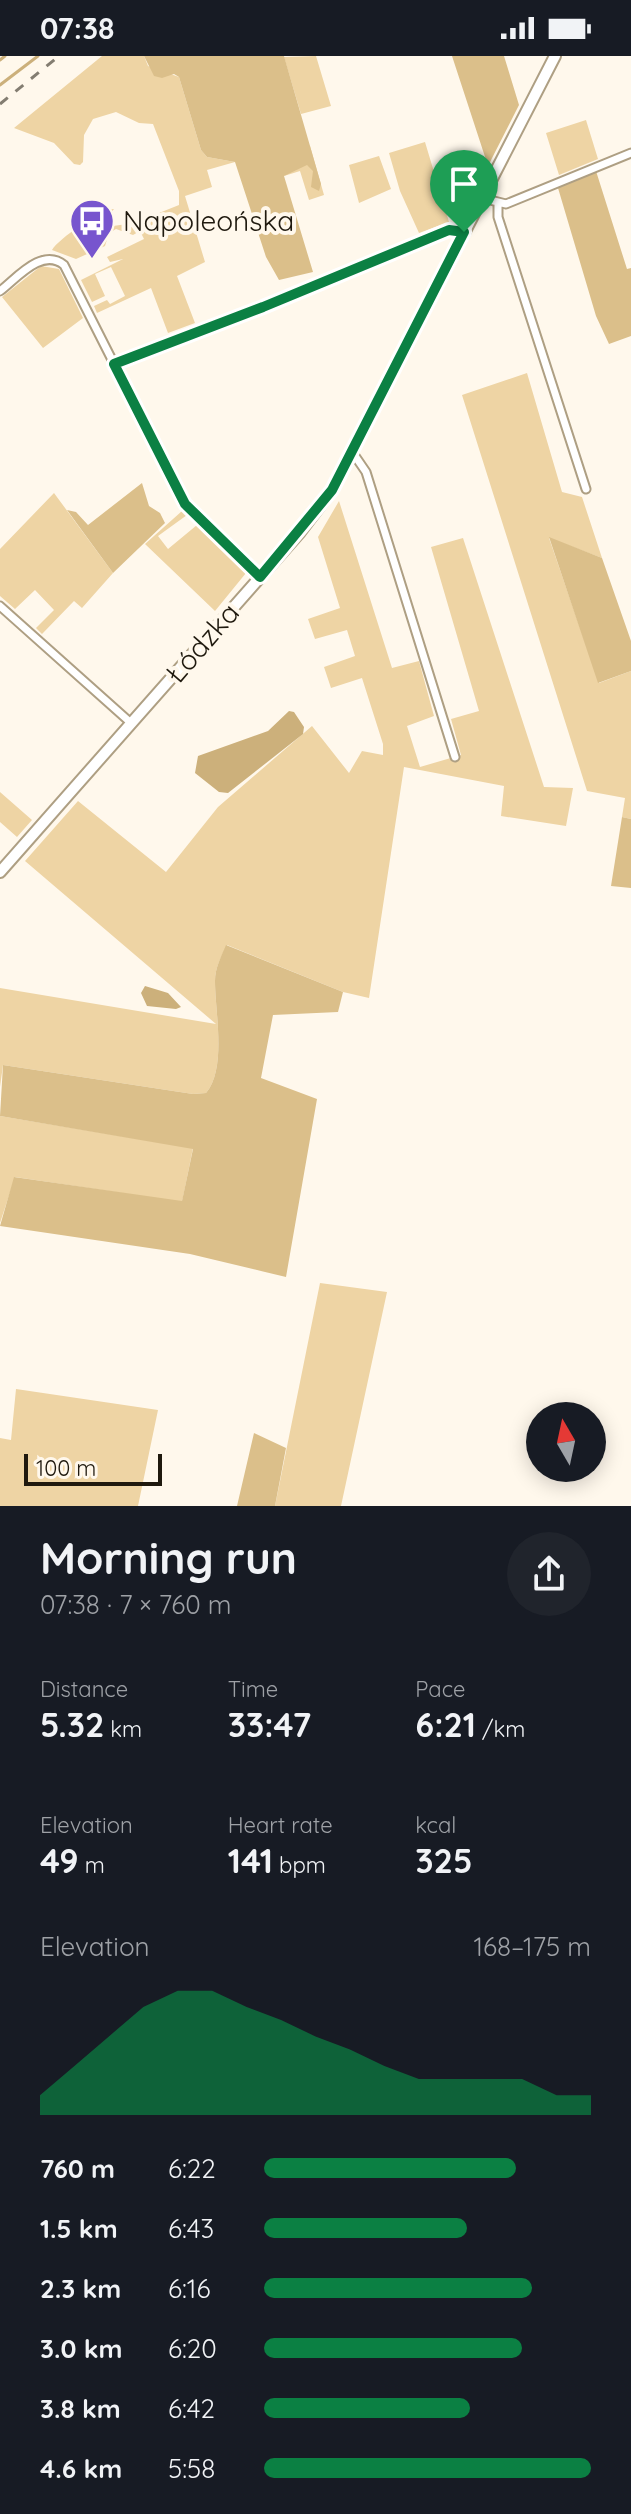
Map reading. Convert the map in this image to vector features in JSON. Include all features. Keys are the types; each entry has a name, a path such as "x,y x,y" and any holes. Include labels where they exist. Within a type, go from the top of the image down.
{"main road":[{"name":"Łódzka","path":"0,872 317,512 353,453 555,56"}],"street":[{"path":"482,198 506,204 631,153"},
{"path":"498,204 498,217 586,489"},
{"path":"114,364 449,230 464,232"},
{"path":"0,291 45,259 59,261 68,272 185,504 260,577"},
{"path":"353,453 366,472 455,757"},
{"path":"0,606 131,723"}],"shaded area":[{"path":"102,56 144,56 148,66 179,77 201,150 207,157 235,162 207,170 212,187 185,196 205,262 177,276 195,323 168,333 151,288 97,313 94,306 107,300 110,304 125,296 111,267 95,274 105,296 92,302 81,280 123,259 110,262 107,257 144,239 140,231 133,235 116,229 109,233 105,246 76,259 52,250 71,232 108,210 114,209 103,223 106,227 134,223 179,205 179,191 153,124 139,123 116,112 93,119 84,135 83,162 80,165 74,164 54,143 14,128"},
{"path":"144,56 284,56 321,184 319,191 311,187 313,171 307,165 284,176 313,272 279,280 266,257 235,162 207,157 201,150 179,77 174,74 162,78 154,76"},
{"path":"316,56 331,106 301,114 284,57"},
{"path":"452,56 504,56 519,105 488,166"},
{"path":"586,120 598,159 559,175 546,133"},
{"path":"425,142 449,222 419,233 400,191 389,153"},
{"path":"310,146 324,195 309,200 300,171 284,176"},
{"path":"379,156 391,189 359,203 349,165"},
{"path":"596,171 627,269 631,268 631,336 609,344 596,316 558,188"},
{"path":"41,266 59,269 83,318 43,348 2,297"},
{"path":"527,373 562,492 582,497 602,558 549,538 599,683 631,671 631,819 622,817 625,798 587,791 462,395"},
{"path":"142,483 149,506 160,513 165,523 113,573 67,510 76,512 88,525"},
{"path":"54,493 113,573 82,608 74,601 42,634 36,628 54,610 35,590 15,609 0,596 0,549"},
{"path":"339,501 392,668 419,661 434,716 407,726 420,767 461,755 451,719 479,711 431,547 463,538 544,787 573,788 566,826 501,816 504,786 404,767 369,998 343,992 227,945 215,976 218,1055 212,1082 206,1093 193,1094 3,1065 0,1087 0,988 216,1024 25,861 78,801 166,872 218,807 312,726 349,773 362,751 383,755 383,744 362,678 331,688 324,667 355,656 347,630 315,639 308,619 340,608 318,537"},
{"path":"182,511 187,515 158,536 168,549 197,525 246,573 215,611 145,544"},
{"path":"549,537 602,558 631,641 631,671 598,683"},
{"path":"289,711 294,712 304,727 303,734 228,793 219,792 195,773 198,756 268,731"},
{"path":"0,792 32,820 17,837 0,822"},
{"path":"622,817 631,819 631,888 611,886"},
{"path":"226,945 343,992 338,1012 273,1015 261,1078 317,1099 286,1277 190,1254 0,1226 14,1177 182,1201 193,1149 0,1116 3,1065 193,1094 206,1093 212,1082 218,1055 215,976"},
{"path":"145,986 168,993 181,1007 147,1006 141,993"},
{"path":"0,1116 193,1148 182,1202 15,1177 0,1223"},
{"path":"320,1283 387,1292 341,1506 275,1506"},
{"path":"16,1389 158,1410 138,1506 0,1506 0,1438 11,1440"},
{"path":"254,1433 286,1448 275,1506 237,1506"}],"waterway":[{"path":"0,60 5,56"},
{"path":"0,85 38,56"}],"railway":[{"path":"0,104 59,56"}],"place":[{"name":"Napoleońska","path":"92,260"}],"route":[{"path":"449,230 464,232 332,490 317,512 260,577 185,504 114,364 263,307 449,230"}]}
